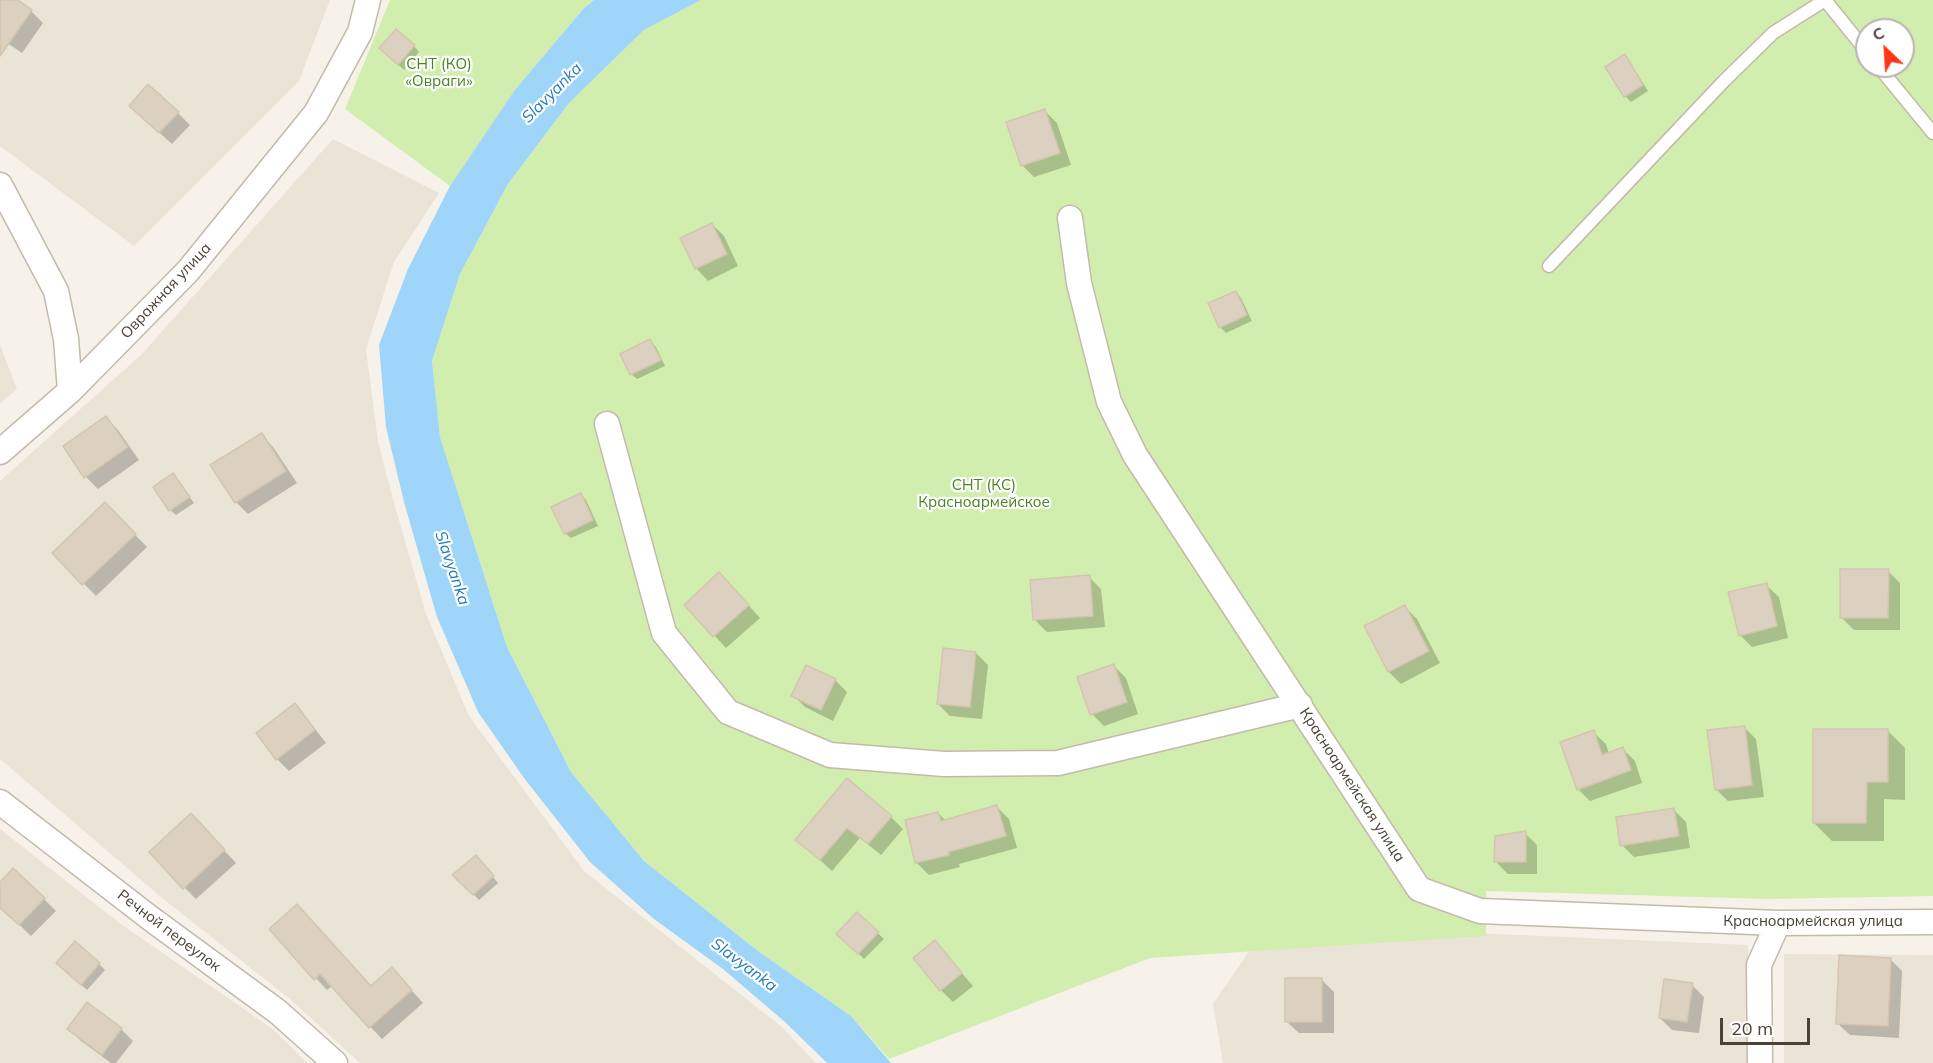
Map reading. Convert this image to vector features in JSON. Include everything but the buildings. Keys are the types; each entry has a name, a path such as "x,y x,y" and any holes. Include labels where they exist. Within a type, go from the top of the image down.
{"street":[{"name":"Овражная улица","path":"0,452 70,391 188,271 316,113 360,32 368,0"},
{"path":"0,184 56,291 66,339 70,391"},
{"name":"Красноармейская улица","path":"1070,218 1079,283 1109,402 1135,455 1419,889 1480,911 1778,923 1933,922"},
{"path":"607,424 664,633 728,712 830,755 944,764 1058,763 1300,705"},
{"name":"Речной переулок","path":"0,802 150,918 278,1012 335,1063"},
{"path":"1760,1063 1759,965 1778,923"}],"lane":[{"path":"1549,266 1724,81 1773,33 1825,0 1855,37"},
{"path":"1888,78 1933,133"}],"shaded area":[{"path":"0,0 330,0 299,81 134,246 0,146"},
{"path":"333,139 439,193 394,262 366,349 378,442 394,503 426,614 469,716 584,871 782,1027 816,1063 360,1063 290,999 162,898 0,759 0,481 142,354"},
{"path":"0,345 17,389 0,404"},
{"path":"0,829 118,922 274,1030 307,1063 0,1063"},
{"path":"1268,924 1748,945 1749,1063 1223,1063 1213,1004"},
{"path":"1784,954 1933,955 1933,1063 1784,1063"}],"green space":[{"name":"СНТ (КО) «Овраги»","path":"390,0 594,0 584,8 514,91 450,186 345,109"},
{"name":"СНТ (КС) Красноармейское","path":"701,0 1933,0 1933,896 1768,899 1486,891 1486,936 1150,958 889,1059 851,1016 758,951 644,861 571,772 507,647 440,437 432,361 460,274 508,184 569,103 644,30"}],"water":[{"name":"Slavyanka","path":"594,0 701,0 644,30 569,103 508,184 460,274 432,361 440,437 507,647 571,772 644,861 758,951 851,1016 891,1063 827,1063 785,1022 723,969 654,919 590,862 524,778 478,712 437,617 404,502 386,427 379,345 408,269 450,186 514,91 584,8"}]}
